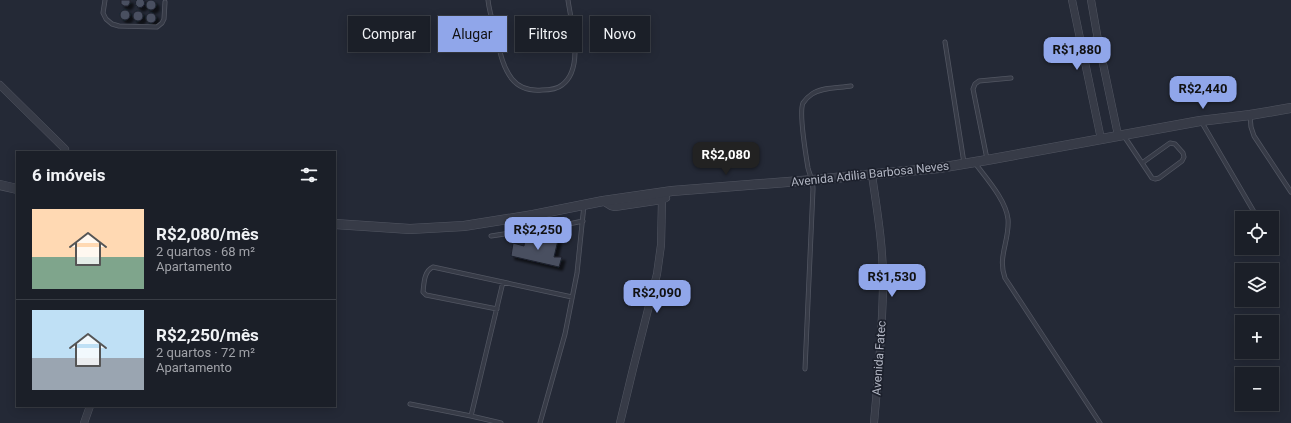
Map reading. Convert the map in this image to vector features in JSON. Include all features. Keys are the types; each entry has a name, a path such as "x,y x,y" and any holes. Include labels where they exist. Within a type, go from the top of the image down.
{"street":[{"path":"1072,0 1101,139"},
{"path":"1091,0 1098,40 1121,135"},
{"path":"1080,43 1098,40"},
{"path":"0,85 65,149"},
{"name":"Avenida Adilia Barbosa Neves","path":"336,224 410,229 464,226 533,215 584,204 672,191 872,175 964,164 1200,121 1291,108"},
{"name":"Avenida Fatec","path":"872,175 882,245 883,280 880,350 874,423"},
{"path":"0,185 16,189"},
{"path":"603,201 615,207 662,200 672,191"},
{"path":"620,423 632,369 657,274 661,245 662,200"},
{"path":"84,423 90,407"}],"lane":[{"path":"105,0 103,13 106,19 112,24 118,26 157,27 162,23 164,18 165,2"},
{"path":"488,0 505,67 513,80 519,85 524,89 534,91 558,88 566,81 575,61 568,0"},
{"path":"945,42 964,164"},
{"path":"987,160 974,88 975,84 979,81 1011,78"},
{"path":"805,369 813,180 808,169 802,114 803,104 812,94 822,90 851,86"},
{"path":"1250,115 1251,127 1254,136 1291,192"},
{"path":"1200,121 1253,211"},
{"path":"1121,135 1152,178 1159,178 1182,161 1184,157 1183,153 1175,144 1170,143 1142,163"},
{"path":"974,162 1003,203 1007,214 1008,226 1003,250 1002,265 1005,278 1100,423"},
{"path":"540,423 565,334 577,274 584,204"},
{"path":"491,236 583,221"},
{"path":"497,309 426,294 423,292 425,275 429,269 433,267 572,297"},
{"path":"471,416 503,282"},
{"path":"410,404 501,423"}],"building":[{"path":"138,-1 142,-1 144,3 142,7 138,7 136,5 136,1"},
{"path":"121,0 130,0 130,3 128,6 124,6 121,4"},
{"path":"151,0 156,5 151,10 146,5"},
{"path":"125,10 130,15 125,20 120,15"},
{"path":"138,11 143,16 138,21 133,16"},
{"path":"151,13 156,18 151,23 146,18"},
{"path":"534,234 558,240 554,257 562,257 559,267 511,256 513,243 524,246 525,239 534,242"}]}
